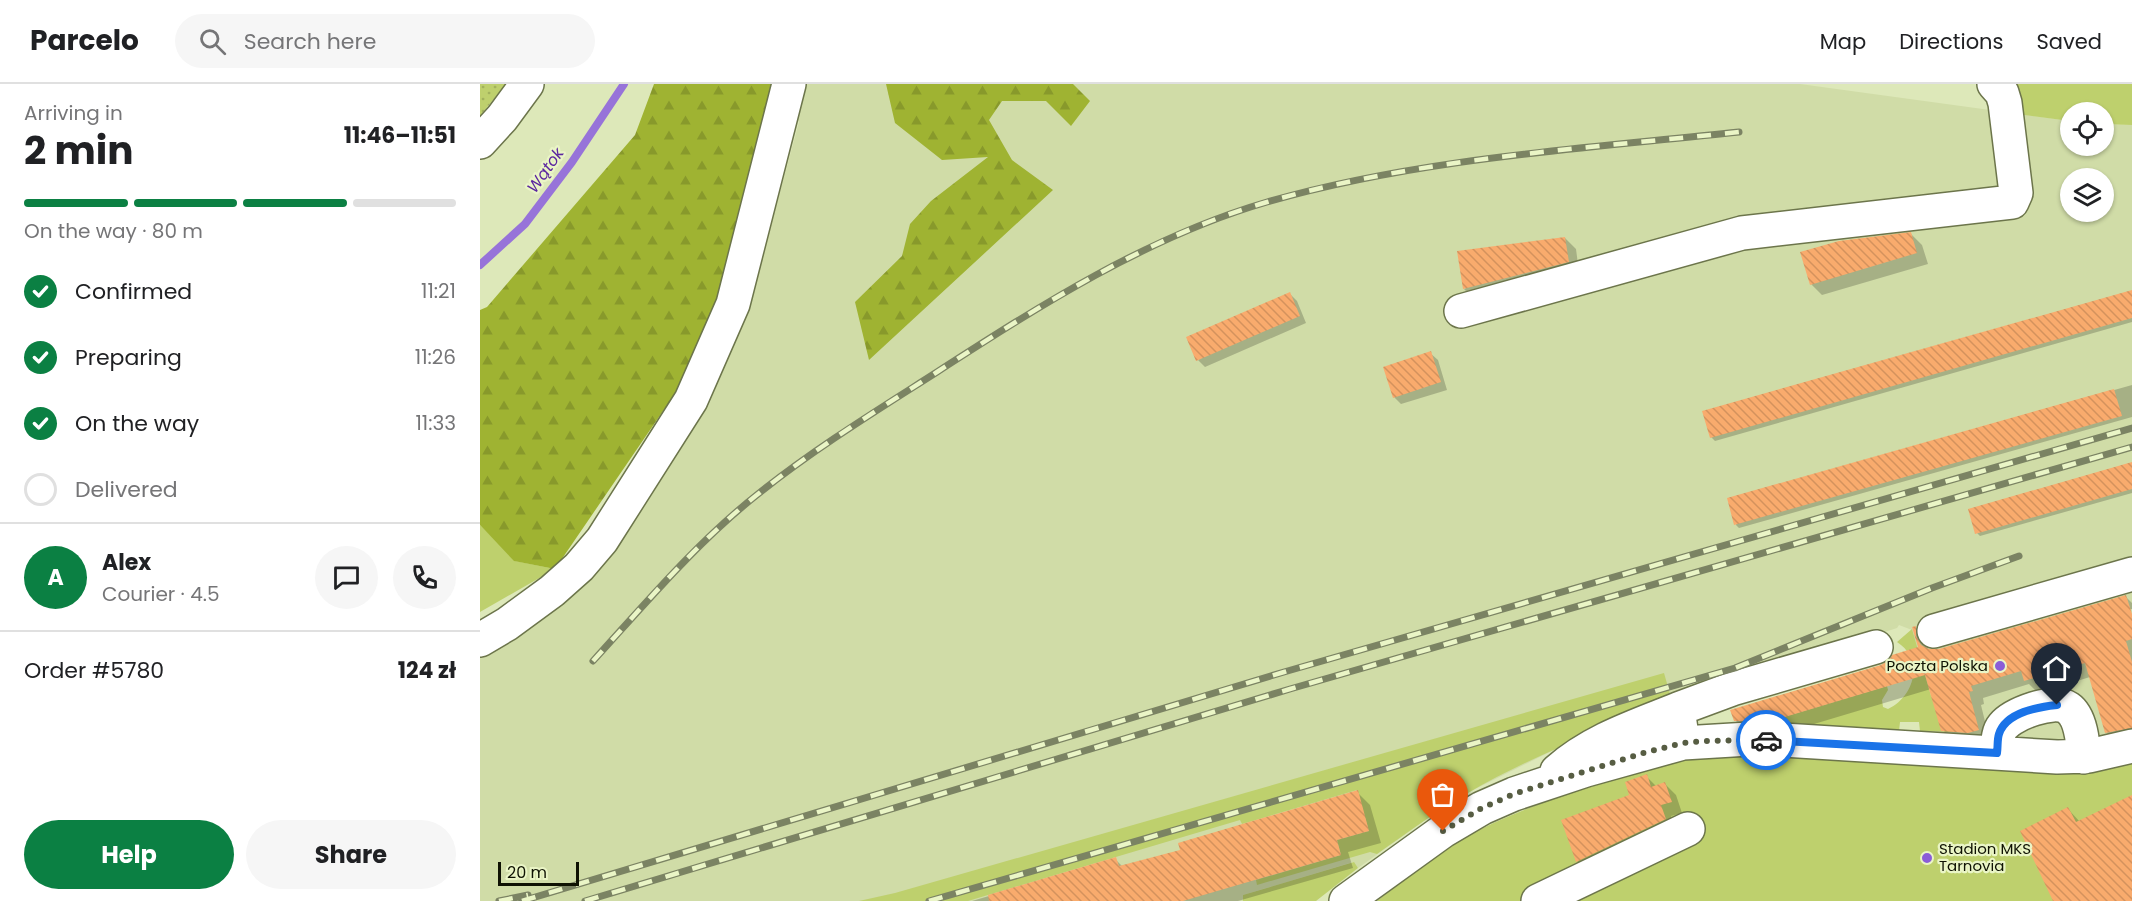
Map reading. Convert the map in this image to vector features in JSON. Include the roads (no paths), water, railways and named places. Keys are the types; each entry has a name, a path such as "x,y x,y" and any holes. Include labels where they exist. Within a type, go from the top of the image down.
{"street":[{"path":"480,142 502,118 527,84"},
{"path":"480,640 507,624 552,591 587,558 602,540 691,400 734,304 789,84"},
{"path":"1461,311 1742,233 2012,202 2016,193 2005,103 2002,93 1994,84"},
{"path":"1934,631 2132,573"},
{"path":"1540,786 1569,760 1592,745 1678,709 1743,686 1876,647"},
{"path":"1997,753 1999,734 2011,720 2039,707 2057,705 2069,708 2076,718 2084,756"},
{"path":"1678,709 1683,743"},
{"path":"1346,901 1443,831 1482,808 1514,794 1643,753 1683,743 1783,740 2057,757 2084,756 2132,746"},
{"path":"1538,901 1688,829"}],"waterway":[{"name":"Wątok","path":"480,265 525,224 572,162 624,84"}],"railway":[{"path":"593,661 672,574 714,532 801,461 891,401 1055,298 1179,234 1267,202 1383,175 1501,157 1739,132"},
{"path":"522,901 1284,672 2132,428"},
{"path":"585,901 1290,689 2132,447"},
{"path":"929,901 1735,668 1932,588 2019,556"},
{"path":"499,901 528,895"}],"place":[{"name":"Poczta Polska","path":"2000,666"},
{"name":"Stadion MKS Tarnovia","path":"1927,858"}]}
